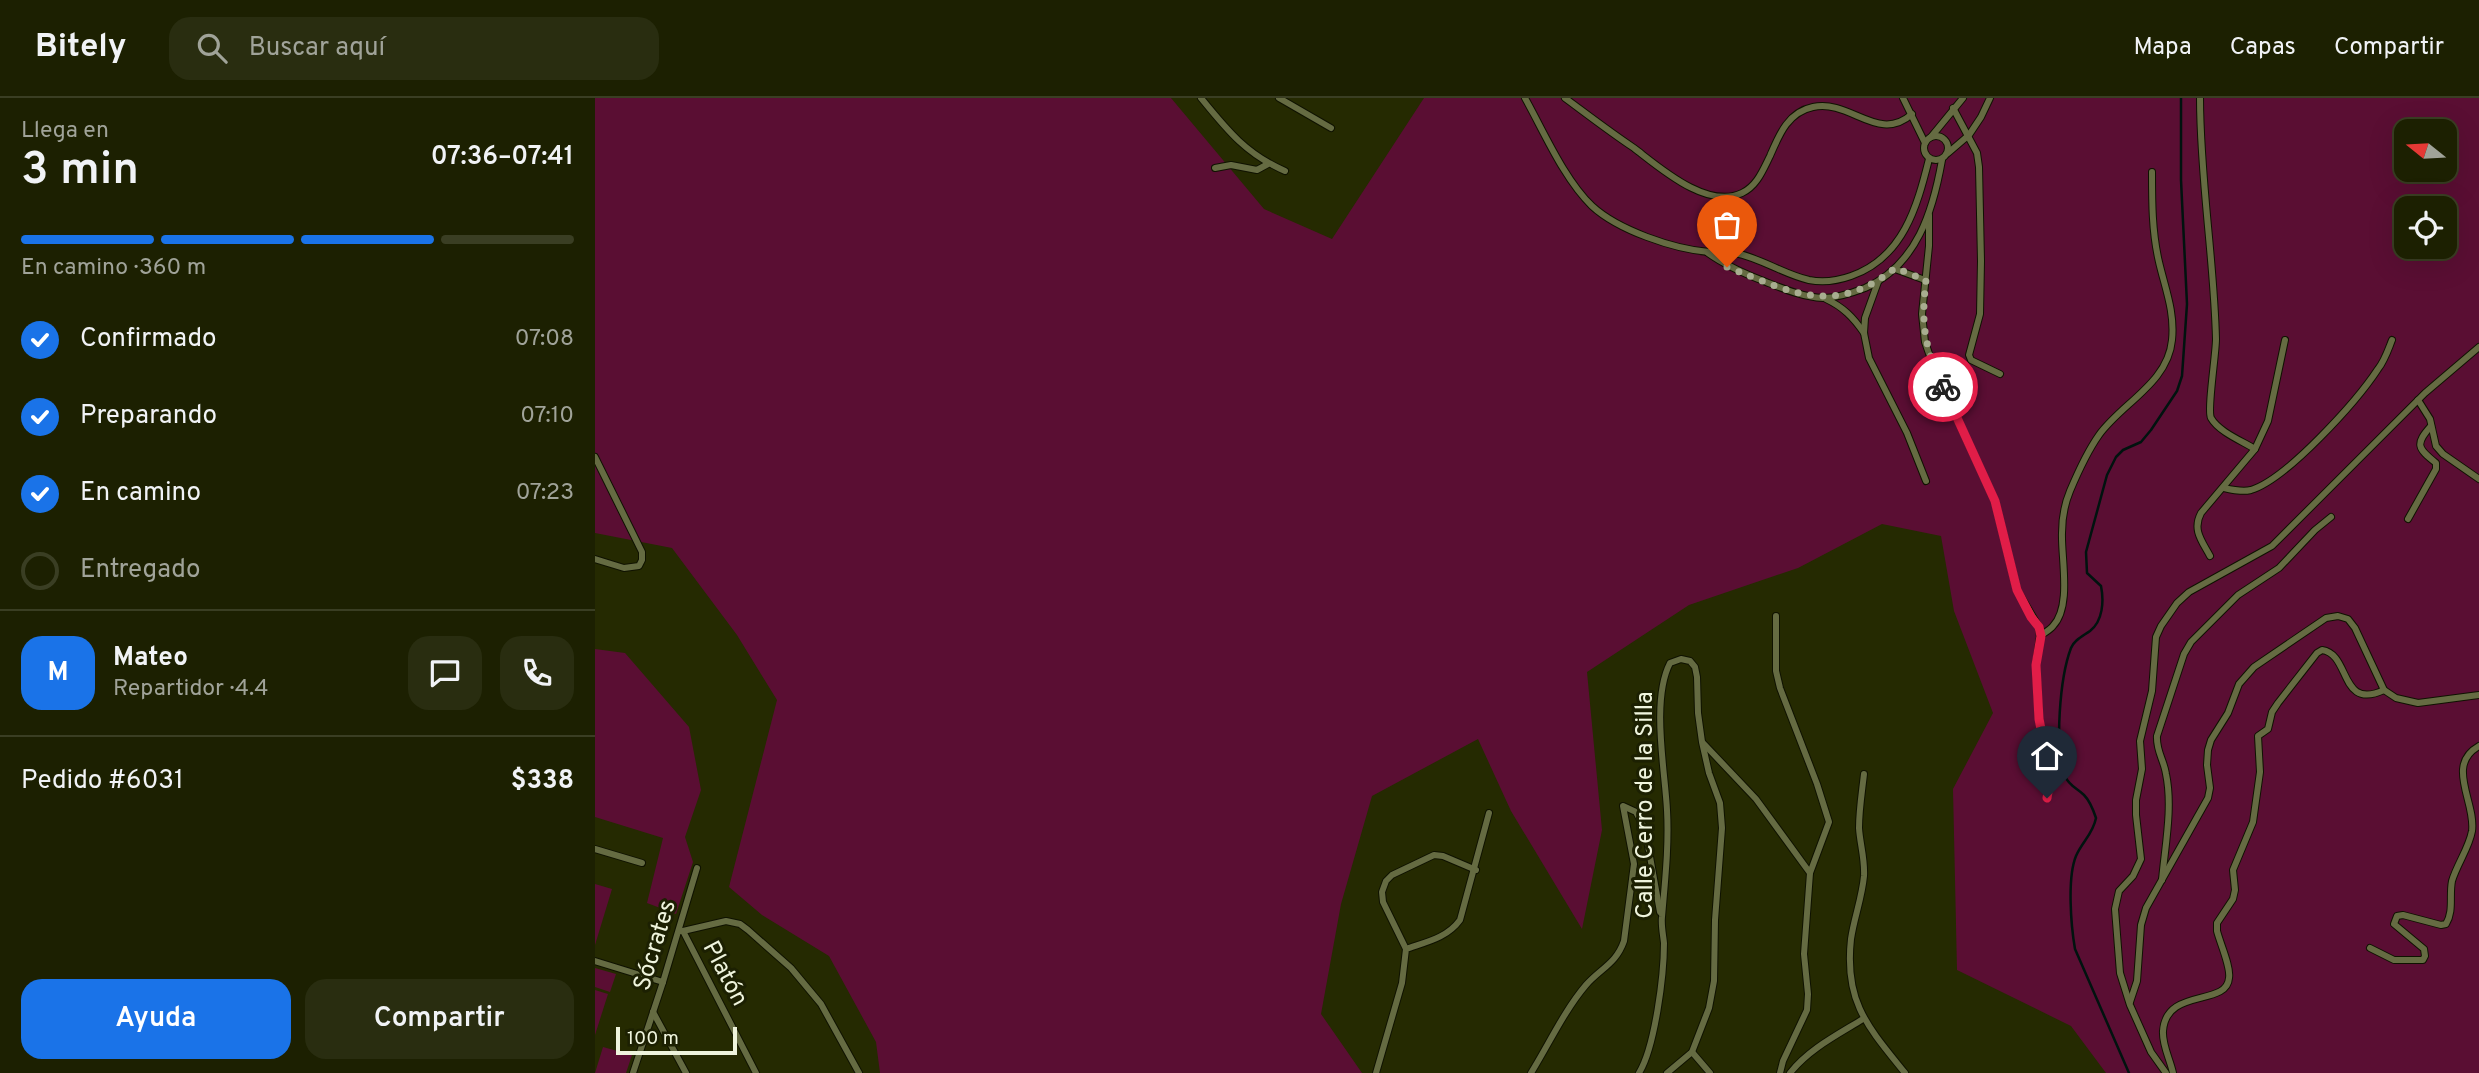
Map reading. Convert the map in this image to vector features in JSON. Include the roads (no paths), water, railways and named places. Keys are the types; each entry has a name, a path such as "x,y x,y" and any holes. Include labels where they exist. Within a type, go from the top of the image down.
{"street":[{"path":"1201,98 1240,144 1268,164 1285,171"},
{"path":"1279,98 1331,128"},
{"path":"1524,98 1570,178 1591,205 1615,224 1650,238 1706,252 1734,252 1790,275 1814,281 1835,281 1863,272 1883,259 1898,242 1912,216 1929,159"},
{"path":"1565,98 1675,180 1704,193 1720,196 1742,193 1752,186 1761,176 1786,124 1796,113 1810,107 1823,105 1845,110 1883,125 1894,125 1912,114"},
{"path":"1903,98 1925,143 1924,152 1929,159"},
{"path":"1925,143 1963,98"},
{"path":"2200,98 2215,339 2210,417 2217,425 2255,449"},
{"path":"1988,99 1981,117 1969,135 1942,160 1929,215 1922,314 1925,342 1934,368 1995,501 2017,590 2039,627 2041,636 2036,665 2038,700 2044,744 2052,768 2047,798"},
{"path":"1953,108 1977,153 1979,167 1982,261 1980,314 1969,355 1971,360 2000,374"},
{"path":"1931,137 1944,138 1948,153"},
{"path":"1929,159 1942,160"},
{"path":"1215,168 1231,164 1257,170 1268,164"},
{"path":"2041,636 2054,625 2063,602 2061,531 2067,497 2099,435 2158,375 2168,358 2172,341 2172,312 2153,224 2151,172"},
{"path":"1824,298 1854,292 1878,282 1895,268 1920,235 1929,215"},
{"path":"1706,252 1727,267 1784,289 1824,298 1840,305 1854,318 1864,333"},
{"path":"1751,276 1758,260"},
{"path":"1895,268 1926,280"},
{"path":"1784,289 1790,275"},
{"path":"1878,282 1869,302 1864,333 1869,358 1907,433 1926,481"},
{"path":"2210,556 2197,533 2197,522 2201,513 2255,449 2268,421 2285,340"},
{"path":"2224,488 2240,491 2252,489 2281,473 2377,371 2392,340"},
{"path":"2166,1073 2151,1052 2120,973 2116,899 2133,876 2141,859 2136,815 2142,769 2140,741 2155,672 2156,637 2177,603 2189,592 2272,546 2418,400 2479,346"},
{"path":"2418,400 2428,414 2436,446 2479,479"},
{"path":"2409,519 2436,469 2436,463 2422,452 2420,445 2421,438 2431,426"},
{"path":"595,457 642,552 642,560 639,566 624,568 595,559"},
{"path":"2162,882 2167,774 2157,747 2157,736 2184,654 2191,642 2238,595 2279,568 2331,517"},
{"path":"1776,616 1776,671 1780,688 1829,822 1810,873 1804,954 1807,1010 1780,1073"},
{"path":"2130,1004 2137,981 2141,925 2146,908 2208,798 2210,777 2207,765 2211,740 2228,713 2239,684 2254,667 2326,618 2338,616 2348,619 2355,628 2384,690 2396,698 2418,703 2479,695"},
{"path":"2173,1073 2165,1048 2163,1030 2167,1016 2174,1007 2187,1000 2218,993 2226,987 2230,979 2217,923 2233,899 2233,870 2253,822 2260,772 2258,736 2268,729 2272,712 2278,702 2322,650 2331,652 2336,657 2346,680 2359,693 2368,695 2384,690"},
{"name":"Calle Cerro de la Silla","path":"1639,1073 1650,1045 1660,990 1664,945 1662,920 1668,842 1661,722 1666,670 1669,663 1675,659 1690,661 1695,667 1697,713 1709,773 1720,803 1722,828 1715,920 1714,981 1709,1008 1692,1052"},
{"path":"1702,742 1756,799 1810,873"},
{"path":"2370,948 2394,960 2423,960 2424,949 2397,929 2394,919 2403,915 2441,925 2447,924 2450,918 2453,880 2472,832 2472,819 2462,774 2464,759 2479,746"},
{"path":"1864,775 1859,831 1864,853 1864,874 1851,937 1849,974 1863,1019 1905,1073"},
{"path":"1531,1073 1556,1029 1586,985 1620,953 1634,864 1623,806 1636,812 1645,829 1662,920"},
{"path":"1406,949 1443,936 1453,930 1460,920 1489,813"},
{"path":"595,849 642,863"},
{"path":"1376,1073 1402,983 1406,949 1383,902 1382,891 1386,881 1392,875 1434,855 1443,856 1475,870"},
{"name":"Sócrates","path":"633,1073 681,931 697,867"},
{"path":"681,931 726,921 740,924 748,930 790,968 821,1004 859,1073"},
{"name":"Platón","path":"681,931 756,1073"},
{"path":"595,961 663,982"},
{"path":"653,1012 686,1073"},
{"path":"1790,1073 1820,1045 1863,1019"},
{"path":"1667,1073 1692,1052 1710,1073"}],"waterway":[{"path":"2129,1073 2075,949 2071,877 2076,856 2096,818 2088,800 2065,776 2060,748 2060,712 2064,676 2072,645 2094,627 2101,610 2101,586 2087,573 2086,552 2107,475 2116,457 2123,450 2141,442 2151,430 2177,391 2182,376 2187,304 2181,180 2181,98"}]}
